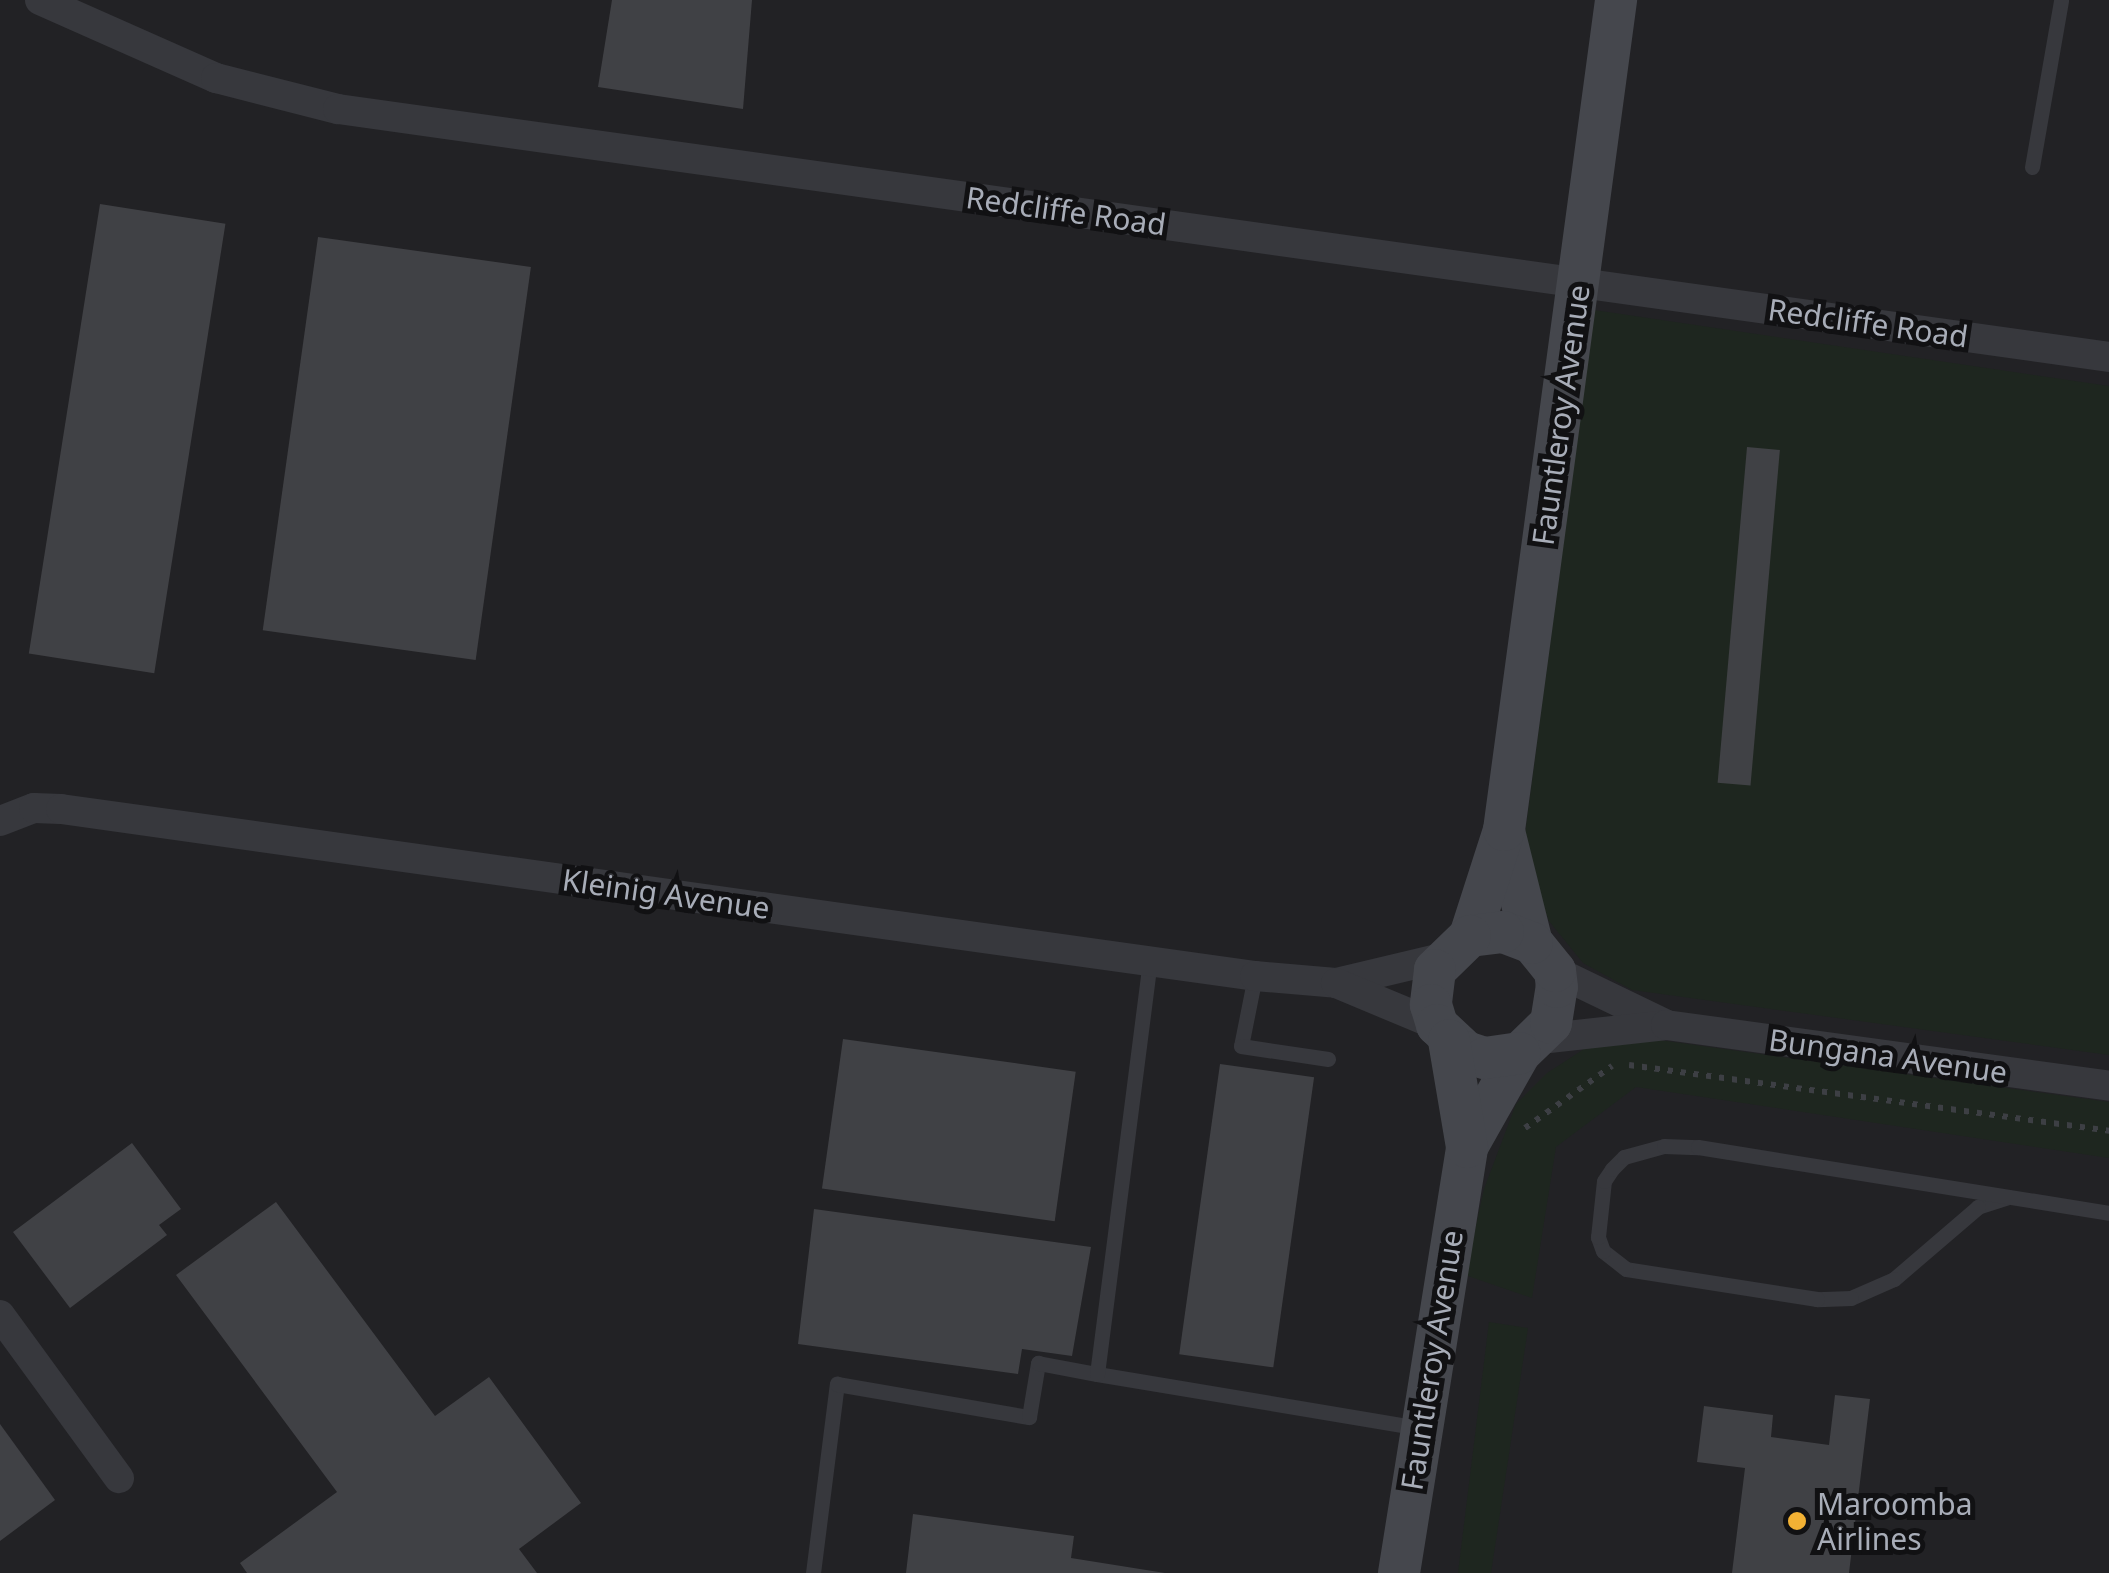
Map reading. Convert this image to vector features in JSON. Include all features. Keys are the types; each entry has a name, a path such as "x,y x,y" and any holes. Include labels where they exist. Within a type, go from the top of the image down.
{"main road":[{"name":"Fauntleroy Avenue","path":"1456,947 1504,830 1616,0"},
{"name":"Fauntleroy Avenue","path":"1504,830 1543,957"},
{"path":"1503,932 1543,957 1557,1004 1530,1046 1485,1058 1443,1033 1430,986 1456,947 1503,932"},
{"name":"Fauntleroy Avenue","path":"1399,1573 1467,1147 1443,1033"},
{"name":"Fauntleroy Avenue","path":"1467,1147 1530,1046"}],"street":[{"name":"Redcliffe Road","path":"40,0 216,78 338,109 2109,357"},
{"name":"Kleinig Avenue","path":"0,822 34,808 61,808 1255,976 1336,982 1456,947"},
{"name":"Bungana Avenue","path":"1543,957 1666,1025"},
{"name":"Kleinig Avenue","path":"1336,982 1443,1033"},
{"name":"Bungana Avenue","path":"1530,1046 1666,1025 2109,1086"},
{"path":"0,1315 118,1478"}],"lane":[{"path":"2032,167 2061,0"},
{"path":"1097,1374 1150,963"},
{"path":"1255,976 1241,1046 1328,1059"},
{"path":"2008,1197 1978,1208 1894,1279 1851,1298 1817,1299 1626,1269 1603,1251 1598,1237 1612,1169 1640,1150 1664,1146 2008,1197 2109,1213"},
{"path":"813,1573 837,1384 1029,1417 1038,1363 1420,1428"}],"path":[{"path":"1522,1130 1616,1063 2109,1131"}],"shaded area":[{"path":"0,0 2109,0 2109,1573 0,1573"},
{"path":"1594,310 2109,386 2109,1055 1632,990 1583,963 1549,921 1523,849"},
{"path":"1659,1040 2109,1102 2109,1158 1636,1087 1556,1147 1532,1298 1465,1275 1484,1189 1516,1104 1547,1073 1584,1049"},
{"path":"1489,1322 1528,1328 1491,1573 1458,1573"}],"building":[{"path":"612,0 752,0 743,109 598,87"},
{"path":"100,204 225,224 154,673 29,653"},
{"path":"318,237 531,267 476,660 263,630"},
{"path":"1747,447 1780,450 1751,786 1718,783"},
{"path":"843,1039 1076,1072 1055,1221 822,1189"},
{"path":"1220,1064 1314,1077 1273,1367 1179,1354"},
{"path":"132,1143 181,1209 159,1225 167,1235 70,1308 13,1232"},
{"path":"276,1202 435,1416 489,1377 581,1503 519,1549 537,1573 247,1573 240,1563 337,1492 176,1275"},
{"path":"814,1209 1091,1247 1072,1356 1022,1349 1018,1374 798,1344"},
{"name":"Maroomba Airlines","path":"1835,1395 1870,1399 1849,1573 1732,1573 1745,1468 1697,1462 1704,1406 1773,1415 1771,1437 1829,1445"},
{"path":"0,1424 55,1500 0,1541"},
{"path":"913,1514 1074,1536 1071,1558 1165,1573 906,1573"}],"place":[{"name":"Maroomba Airlines","path":"1797,1521"}]}
